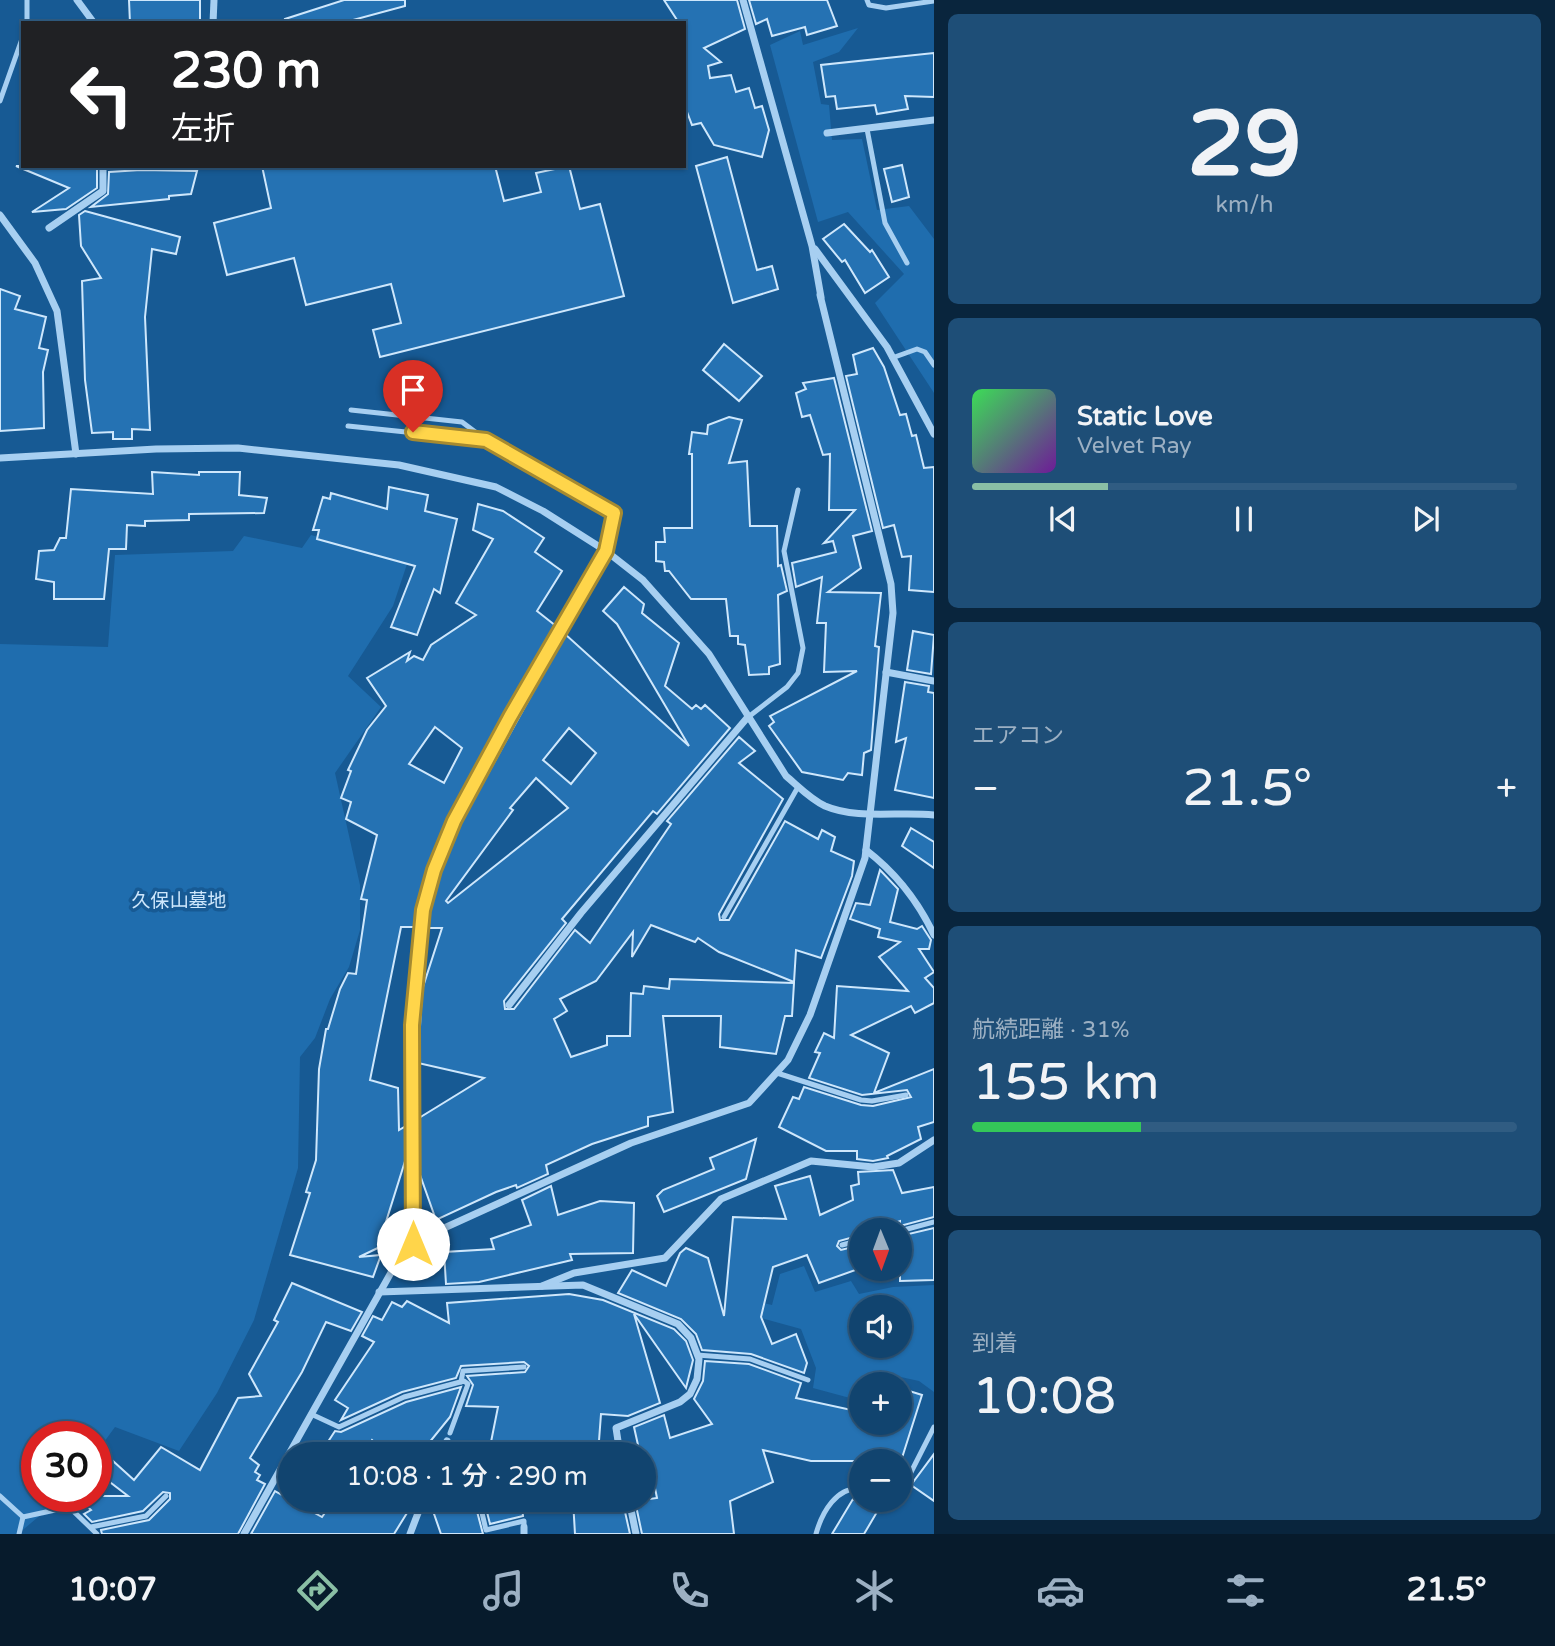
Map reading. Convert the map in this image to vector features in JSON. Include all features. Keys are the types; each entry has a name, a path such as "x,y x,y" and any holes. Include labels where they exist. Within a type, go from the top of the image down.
{"street":[{"path":"77,0 93,21"},
{"path":"213,21 214,0"},
{"path":"244,1534 402,1253 413,1244 487,1207 631,1143 740,1107 761,1092 788,1060 810,1015 866,850 893,613 891,584 821,299 812,246 743,0"},
{"path":"827,133 934,120"},
{"path":"49,228 103,191 103,168"},
{"path":"0,215 35,263 57,311 76,454"},
{"path":"812,246 892,358 931,424 934,434"},
{"path":"0,458 237,448 399,465 496,487 543,511 606,551 643,580 694,635 725,678 747,718 786,776 799,787 825,806 870,813 934,815"},
{"path":"413,1244 412,1025 417,950 430,883 454,821 606,551"},
{"path":"886,672 934,681"},
{"path":"509,1005 581,913 747,718"},
{"path":"866,850 883,863 920,906 934,935"},
{"path":"542,1286 574,1273 665,1258 721,1199 811,1161 873,1167 899,1163 934,1140"},
{"path":"379,1292 583,1285 678,1324 691,1338 698,1355 697,1379 690,1394 680,1402 616,1428 618,1442"},
{"path":"446,1442 448,1437"},
{"path":"410,1534 419,1512"},
{"path":"631,1512 636,1534"}],"lane":[{"path":"27,0 27,21"},
{"path":"867,0 869,5 886,8 934,1"},
{"path":"0,101 21,42"},
{"path":"867,129 885,223 907,262"},
{"path":"892,358 917,349 925,352 934,365"},
{"path":"351,410 462,422 486,440 614,513 606,551"},
{"path":"348,426 486,440"},
{"path":"747,718 787,687 798,673 803,648 784,551 798,490"},
{"path":"724,917 799,787"},
{"path":"777,1073 861,1100 872,1101 906,1095"},
{"path":"912,1228 934,1223"},
{"path":"842,1245 849,1243"},
{"path":"698,1355 750,1359 808,1380"},
{"path":"461,1382 463,1371 524,1367"},
{"path":"311,1414 340,1427 404,1397 461,1382 468,1384 448,1437"},
{"path":"912,1470 934,1427"},
{"path":"816,1534 819,1522 841,1491 849,1488"},
{"path":"0,1496 23,1517"},
{"path":"90,1527 146,1516 166,1496"},
{"path":"23,1517 69,1507 97,1534"},
{"path":"481,1512 486,1530 524,1521 524,1531"},
{"path":"19,1534 23,1517"}],"green space":[{"path":"858,28 839,52 813,62 821,104 829,105 832,140 862,139 877,210 909,206 934,239 934,393 875,303 904,274 848,212 818,222 770,45 800,31 803,45"},
{"name":"久保山墓地","path":"311,535 408,561 393,606 348,676 381,707 335,773 360,885 360,930 349,967 330,999 315,1038 300,1057 298,1168 254,1320 217,1393 179,1451 115,1427 112,1431 112,1421 21,1421 21,1512 44,1512 18,1534 0,1534 0,644 108,647 115,555 233,551 244,536 302,548"},
{"path":"804,1266 815,1292 851,1281 859,1294 893,1287 934,1285 934,1392 919,1381 912,1379 912,1372 849,1372 849,1398 813,1388 816,1368 801,1329 725,1308 730,1296 772,1305 780,1274"}],"building":[{"path":"129,0 200,0 200,21 130,21"},
{"path":"344,0 405,0 405,6 349,21 285,19"},
{"path":"664,0 737,0 745,29 704,48 721,62 708,66 710,78 731,75 736,92 749,88 755,108 762,106 769,130 762,157 714,145 701,123 692,125 686,109 686,21 678,21"},
{"path":"749,0 827,0 837,26 807,35 805,27 772,36 767,19 756,24"},
{"path":"934,53 934,97 905,96 908,109 877,114 875,105 837,109 835,96 826,97 821,65"},
{"path":"727,157 757,270 772,266 778,289 733,303 696,166"},
{"path":"902,165 909,197 892,202 884,169"},
{"path":"16,166 97,168 97,188 66,209 32,212 69,188"},
{"path":"262,168 496,168 504,201 541,192 536,173 570,168 580,209 600,204 624,296 380,357 373,330 401,323 391,284 306,305 294,258 227,275 214,223 271,208"},
{"path":"197,171 191,194 169,196 169,199 91,207 108,194 109,172"},
{"path":"85,211 180,237 176,254 152,249 145,317 150,430 132,429 132,439 113,439 113,432 92,433 85,380 82,281 101,278 81,246 79,215"},
{"path":"844,224 870,252 872,250 889,277 865,293 845,260 842,262 823,239"},
{"path":"0,289 20,296 15,309 46,317 39,348 48,350 43,372 44,428 0,431"},
{"path":"724,344 762,376 739,401 703,370"},
{"path":"873,348 884,367 900,415 906,414 912,436 916,435 924,468 934,467 934,592 909,590 911,556 902,557 894,525 883,528 846,376 857,374 853,355"},
{"path":"834,378 872,531 853,536 861,568 828,592 881,593 875,646 879,647 871,750 864,753 862,775 848,773 843,780 802,772 769,726 774,722 770,716 857,671 824,672 826,623 817,623 822,577 796,587 792,563 836,552 833,541 824,543 855,510 829,510 830,454 823,455 810,415 802,417 796,393 806,389 803,383"},
{"path":"729,417 742,420 729,463 747,461 750,526 777,526 778,566 781,565 787,591 778,595 780,664 769,667 769,674 749,675 745,645 738,644 738,636 730,636 726,599 691,599 669,571 665,571 664,562 656,561 656,542 665,542 664,528 692,528 692,454 689,454 692,432 707,434 708,425"},
{"path":"152,472 199,475 199,472 240,472 239,495 267,498 264,513 189,514 189,520 145,521 145,526 127,525 126,549 109,549 104,599 54,599 54,582 36,579 39,551 54,550 60,538 66,538 71,489 153,494"},
{"path":"389,487 428,495 425,511 457,519 440,593 434,589 417,635 391,627 415,566 317,539 319,530 313,530 323,497 330,499 331,493 387,509"},
{"path":"478,504 503,511 544,538 535,552 562,571 537,611 556,626 449,818 428,868 415,927 401,927 370,1080 398,1088 399,1130 406,1126 406,1158 385,1225 407,1234 359,1257 381,1255 373,1277 290,1255 310,1193 306,1192 316,1160 319,1069 326,1029 348,973 356,974 367,900 361,899 377,835 346,819 351,802 341,798 351,771 348,770 367,730 386,706 367,678 410,652 407,661 414,656 423,660 431,645 476,615 456,603 493,539 473,530","holes":["435,727 462,748 444,783 409,764"]},
{"path":"624,587 644,604 642,613 679,643 665,686 692,709 696,705 701,709 705,705 730,728 657,814 653,811 562,919 566,923 504,1001 505,1009 514,1009 575,930 590,943 671,824 667,821 739,737 755,751 739,763 783,799 719,914 720,920 729,920 785,821 818,839 822,830 835,837 831,851 854,861 852,876 821,958 796,950 794,982 719,952 698,938 695,942 651,925 632,957 633,932 596,981 560,999 567,1011 554,1019 571,1057 607,1045 607,1036 630,1036 631,993 643,994 644,986 669,989 670,979 794,983 792,1016 785,1016 776,1054 720,1047 721,1016 663,1016 673,1112 648,1117 648,1126 592,1144 546,1165 548,1174 517,1188 516,1185 496,1192 436,1220 419,1172 419,1118 484,1078 418,1063 422,990 442,928 427,928 429,911 440,872 460,824 565,634 689,746 617,624 603,611","holes":["569,728 596,753 571,784 543,760","536,778 568,808 448,903 446,901 513,810 510,808"]},
{"path":"913,631 934,635 931,674 907,670"},
{"path":"905,682 929,686 928,692 934,693 934,798 895,790 906,738 896,742"},
{"path":"911,828 934,842 934,868 902,846"},
{"path":"880,870 898,889 890,922 917,929 922,926 931,940 929,949 919,949 934,972 925,978 934,988 934,1003 915,1013 911,1006 851,1035 889,1053 874,1093 934,1069 934,1122 918,1127 921,1139 887,1156 888,1158 873,1161 857,1159 857,1151 826,1151 779,1127 793,1097 799,1099 804,1087 861,1105 873,1106 911,1097 907,1090 862,1095 809,1078 820,1053 815,1052 824,1033 834,1038 837,986 908,991 879,957 900,942 878,937 880,929 850,919 856,903 870,905"},
{"path":"756,1139 746,1179 664,1212 657,1196 663,1190 714,1169 710,1158"},
{"path":"893,1170 902,1193 934,1187 934,1217 912,1223 912,1218 849,1218 849,1238 839,1241 837,1246 841,1250 849,1248 849,1272 819,1283 807,1255 773,1267 761,1317 772,1344 796,1334 807,1363 804,1373 751,1354 702,1350 696,1334 681,1319 618,1293 632,1270 666,1286 680,1253 686,1248 708,1258 724,1316 733,1217 786,1219 775,1186 810,1176 820,1215 853,1200 851,1186 859,1184 858,1172"},
{"path":"551,1186 558,1215 600,1201 634,1203 633,1253 570,1254 572,1260 479,1282 446,1284 444,1252 494,1249 491,1239 531,1225 522,1200"},
{"path":"934,1228 934,1280 912,1281 912,1233"},
{"path":"292,1283 362,1312 351,1331 326,1322 302,1372 250,1458 259,1465 255,1472 260,1475 257,1480 265,1484 238,1534 102,1534 101,1530 149,1520 170,1499 170,1493 163,1492 143,1511 92,1522 84,1514 112,1512 112,1496 128,1496 112,1484 113,1461 134,1480 161,1447 200,1470 238,1398 261,1396 249,1374 278,1322 274,1320"},
{"path":"569,1294 603,1300 674,1329 686,1341 693,1360 686,1388 634,1314 660,1403 628,1416 601,1414 599,1442 491,1442 498,1407 466,1406 473,1385 467,1376 525,1372 529,1366 524,1362 461,1366 456,1378 402,1392 341,1420 348,1408 335,1400 374,1342 362,1336 373,1316 382,1320 392,1302 402,1307 407,1301 449,1323 447,1303"},
{"path":"705,1361 749,1364 801,1383 796,1398 849,1409 849,1435 909,1435 905,1449 849,1449 849,1461 811,1461 763,1450 773,1482 730,1501 734,1534 642,1534 637,1512 656,1512 656,1442 637,1442 634,1427 664,1415 670,1438 712,1424 694,1399 703,1381"},
{"path":"461,1387 450,1417 430,1442 328,1442 335,1431 341,1432 406,1402"},
{"path":"912,1392 922,1395 912,1426"},
{"path":"934,1454 934,1501 912,1484"},
{"path":"275,1491 278,1493 278,1512 313,1512 322,1517 326,1512 408,1512 394,1534 251,1534"},
{"path":"849,1506 849,1512 877,1512 864,1534 832,1534"},
{"path":"433,1512 477,1512 483,1534 441,1534"},
{"path":"487,1512 522,1512 523,1516 490,1524"},
{"path":"574,1512 625,1512 630,1534 575,1534"}],"route":[{"path":"413,432 486,440 614,513 606,551 510,717 454,821 434,870 423,910 417,950 412,1025 413,1244"}]}
